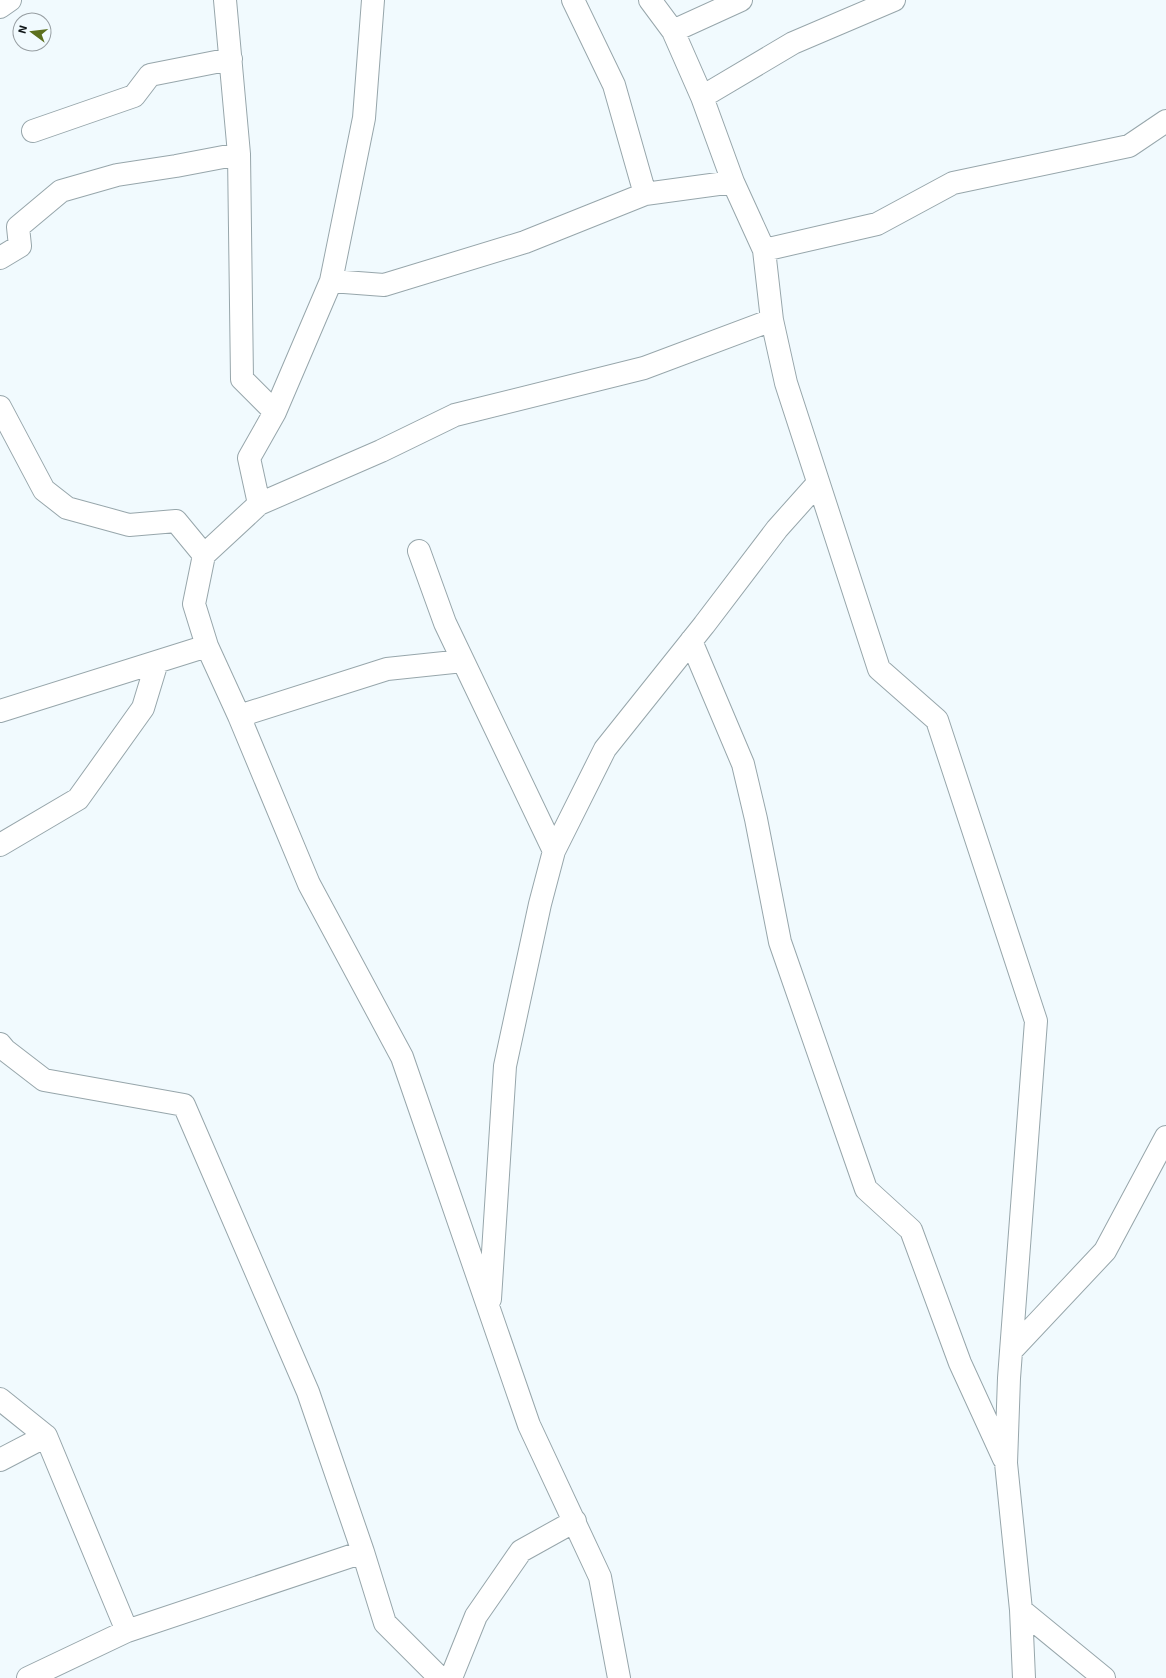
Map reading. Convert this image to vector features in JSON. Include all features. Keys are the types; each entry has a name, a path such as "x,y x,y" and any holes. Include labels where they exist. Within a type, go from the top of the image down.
{"street":[{"path":"0,6 10,0"},
{"path":"225,0 239,154 242,379 275,412"},
{"path":"259,504 249,458 275,412 331,281 364,118 373,0"},
{"path":"573,0 614,85 645,194"},
{"path":"650,0 673,31 702,97 733,182 764,250 772,320 786,383 879,668 937,720 1036,1020 1011,1352 1006,1463 1021,1610 1024,1678"},
{"path":"673,31 741,0"},
{"path":"702,97 793,43 894,0"},
{"path":"33,131 134,96 150,75 231,59"},
{"path":"764,250 877,224 953,183 1129,146 1166,121"},
{"path":"0,258 20,246 18,227 60,191 117,175 239,154"},
{"path":"331,281 384,285 525,242 645,194 733,182"},
{"path":"619,1678 600,1577 529,1425 402,1057 309,884 239,716 207,646 194,604 204,555 259,504 382,451 455,415 644,368 772,320"},
{"path":"0,407 44,490 67,508 129,525 176,521 204,555"},
{"path":"489,1308 505,1066 540,904 554,851 605,749 692,641 777,528 818,483"},
{"path":"419,551 446,623 463,661 554,851"},
{"path":"692,641 743,764 756,819 780,942 866,1189 911,1230 960,1363 1006,1463"},
{"path":"0,711 207,646"},
{"path":"239,716 387,669 463,661"},
{"path":"0,845 78,799 143,708 157,662"},
{"path":"0,1044 5,1050 44,1080 184,1105 308,1392 363,1552 385,1623 440,1678"},
{"path":"1011,1352 1105,1251 1166,1137"},
{"path":"0,1399 46,1436 127,1631"},
{"path":"0,1460 46,1436"},
{"path":"450,1678 476,1616 521,1551 575,1521"},
{"path":"28,1678 127,1631 363,1552"},
{"path":"1021,1610 1104,1678"}]}
